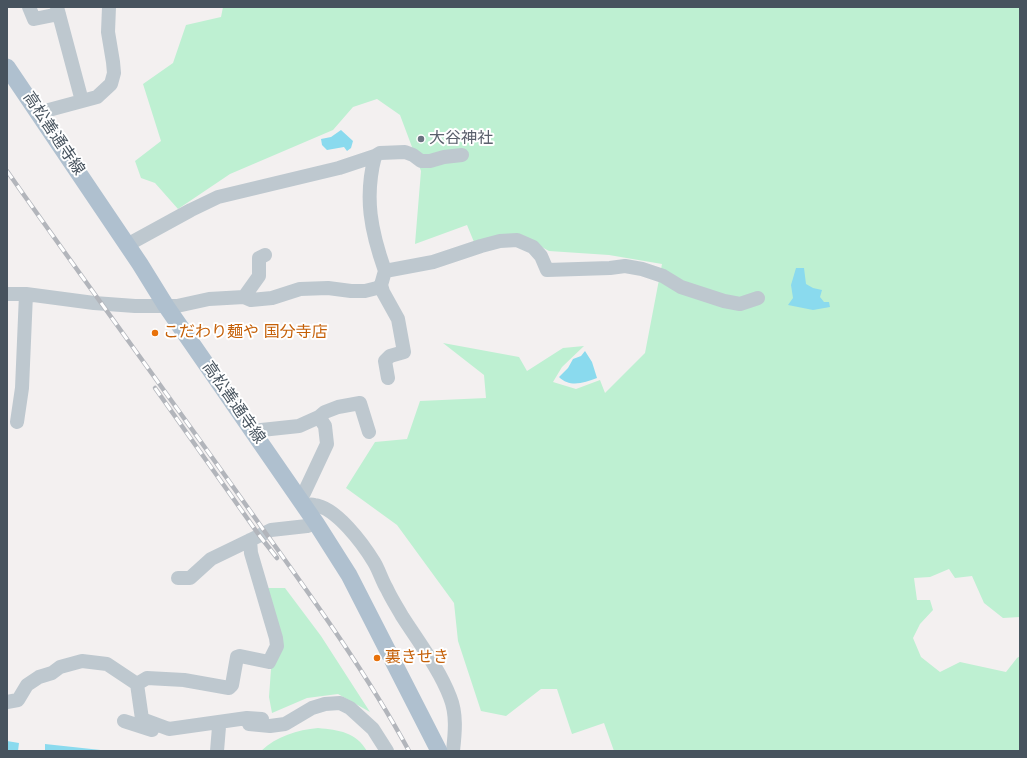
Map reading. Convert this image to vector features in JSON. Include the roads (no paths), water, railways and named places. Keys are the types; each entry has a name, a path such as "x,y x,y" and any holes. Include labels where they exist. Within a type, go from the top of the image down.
{"main road":[{"name":"高松善通寺線","path":"7,67 127,244 166,306 302,502 349,575 440,751"}],"street":[{"path":"29,7 34,19 58,11 82,101"},
{"path":"39,114 97,97 111,84 113,67 108,32 109,7"},
{"path":"127,244 191,210 218,198 325,172 375,156 380,153 405,152 413,155 421,161 430,162 444,157 462,155"},
{"path":"375,156 371,171 370,216 372,230 385,271 381,285 383,292 398,319 404,352 390,356 385,361 388,378"},
{"path":"385,271 434,262 500,241 517,240 533,247 541,256 547,270 610,268 625,266 642,269 663,276 681,287 724,301 740,304 758,298"},
{"path":"244,296 259,276 259,258 265,255"},
{"path":"7,294 26,294 135,306 177,306 198,300 244,296 251,300 272,298 300,289 328,288 365,291 378,288 381,285"},
{"path":"17,422 22,388 26,294"},
{"path":"252,431 299,426 338,407 360,403 369,432"},
{"path":"319,417 325,426 327,444 304,493 302,502 320,506 334,514 359,539 375,563 386,589 442,680 450,698 455,728 453,751"},
{"path":"178,578 190,578 211,559 271,530 307,526 316,523"},
{"path":"137,684 147,678 184,680 230,688 232,685 237,657 240,656 269,662 277,646 276,638 251,553 250,540"},
{"path":"7,702 18,700 27,685 39,677 52,673 60,667 82,661 107,664 137,684 142,720 169,729 188,730 239,724 270,726 285,724 312,708 325,704 340,704 350,708 373,729 387,751"},
{"path":"124,722 169,735 247,718 262,719"},
{"path":"217,751 219,727"}],"water":[{"path":"341,130 353,141 351,148 347,151 344,147 327,150 322,145 321,139 331,137"},
{"path":"796,268 804,268 806,284 813,288 822,290 820,297 824,302 829,302 830,307 813,310 788,305 793,298 791,285"},
{"path":"585,351 592,362 597,378 577,384 568,382 559,377 568,368 573,359 581,356"},
{"path":"7,741 19,743 18,751 7,751"},
{"path":"45,744 110,751 45,751"}],"railway":[{"path":"7,171 322,612 376,694 409,751"},
{"path":"155,388 259,535 277,558"}],"place":[{"name":"大谷神社","path":"421,139"},
{"name":"こだわり麺や 国分寺店","path":"155,333"},
{"name":"裏きせき","path":"377,658"}]}
